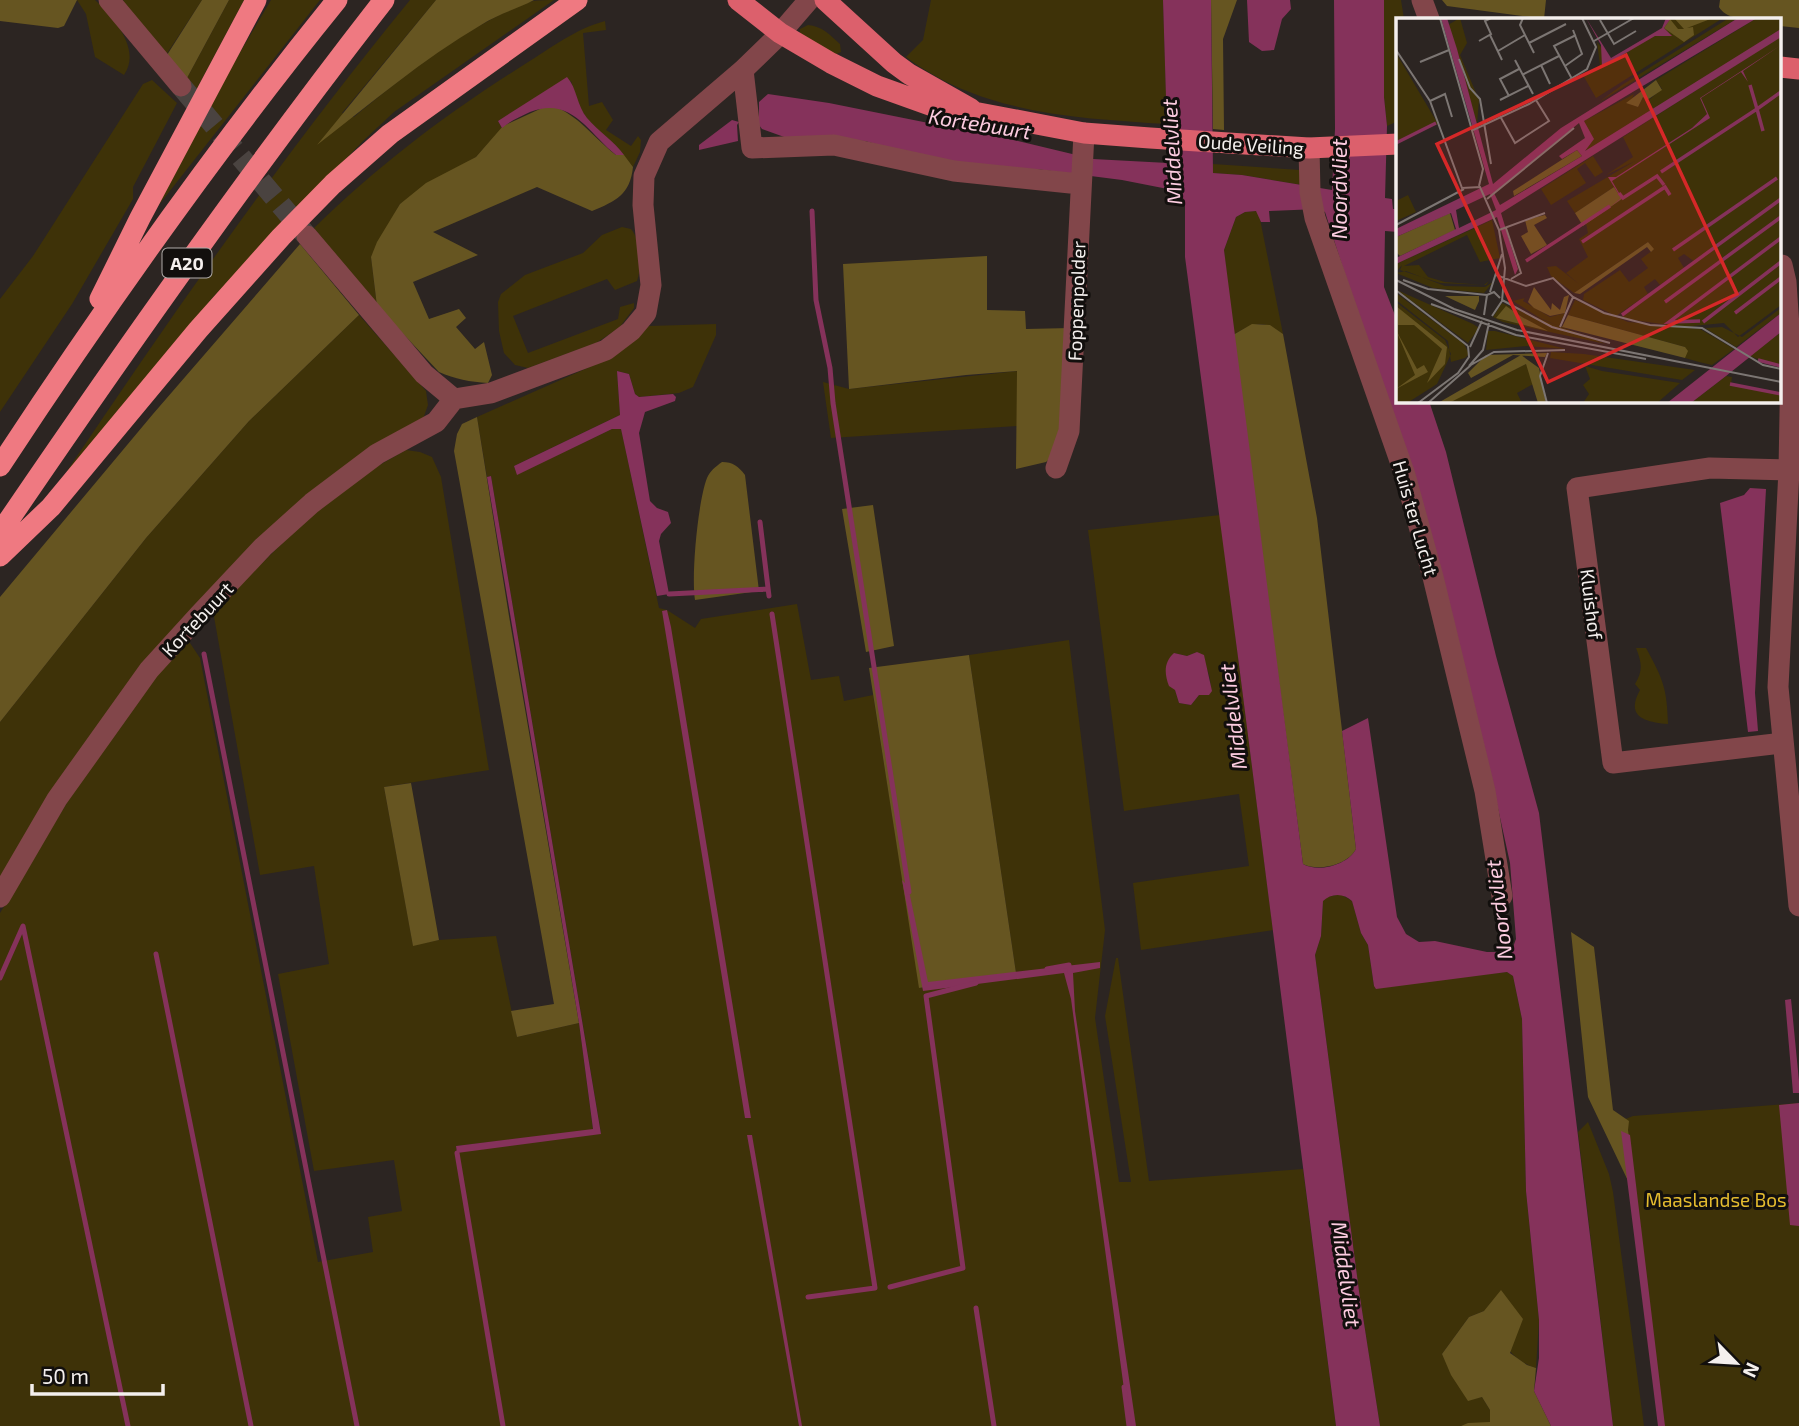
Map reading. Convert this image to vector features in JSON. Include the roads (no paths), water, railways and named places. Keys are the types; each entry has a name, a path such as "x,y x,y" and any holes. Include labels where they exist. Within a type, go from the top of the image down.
{"highway":[{"name":"A20","path":"73,354 140,218 256,0"},
{"name":"A20","path":"0,466 73,354 188,192 337,0"},
{"name":"A20","path":"0,533 219,217 384,0"},
{"name":"A20","path":"0,556 51,507 198,330 281,237 333,184 399,127 577,0"}],"main road":[{"name":"Oude Veiling","path":"738,0 780,33 831,64 877,86 944,110 979,114 1084,143 1161,138 1319,148 1396,144"},
{"name":"Oude Veiling","path":"825,0 879,51 909,74 979,114"}],"street":[{"path":"109,0 181,86"},
{"path":"307,236 424,374 454,398 491,393 606,350 631,331 646,313 651,285 643,205 644,176 659,142 743,70 809,0"},
{"path":"1422,0 1429,18"},
{"path":"743,70 752,148 834,145 954,171 1081,182"},
{"name":"Foppenpolder","path":"1056,468 1069,431 1084,143"},
{"name":"Huis ter Lucht","path":"1319,148 1310,170 1310,192 1315,218 1405,475 1485,791 1502,896"},
{"path":"1787,274 1791,356 1789,470 1778,687 1799,906"},
{"name":"Kortebuurt","path":"0,897 57,799 149,670 199,615 263,547 312,503 377,454 436,422 454,398"},
{"name":"Kluishof","path":"1782,743 1613,763 1577,488 1710,468 1789,470"}],"water":[{"path":"1163,0 1211,0 1213,173 1242,175 1332,190 1335,129 1334,0 1384,0 1384,97 1387,126 1385,198 1392,199 1393,209 1396,209 1396,232 1385,231 1384,287 1396,318 1396,402 1429,402 1446,452 1496,656 1539,813 1613,1426 1551,1426 1534,1391 1539,1358 1539,1320 1526,1191 1522,1019 1513,976 1507,972 1376,989 1368,945 1361,933 1352,901 1338,895 1323,901 1321,936 1315,955 1359,1291 1380,1426 1336,1426 1185,257 1185,201 1178,191 1122,180 1036,169 989,170 928,159 865,141 787,138 762,129 759,125 759,102 768,94 829,103 1093,159 1168,163","holes":["1318,209 1325,212 1376,371 1492,781 1510,863 1516,939 1513,947 1499,952 1435,941 1419,942 1406,934 1397,917 1368,718 1342,731 1356,849 1352,855 1332,866 1316,868 1303,864 1224,250 1236,217 1245,212 1256,211 1261,222 1270,222 1269,211"]},
{"path":"1247,0 1290,0 1291,9 1282,19 1274,50 1262,51 1249,42"},
{"path":"567,77 587,118 624,155 616,155 578,119 557,109 545,108 530,112 502,128 498,121"},
{"path":"732,120 739,122 738,141 699,150 699,145"},
{"path":"617,371 629,374 635,394 639,397 673,394 676,397 675,401 645,412 639,433 650,501 657,508 668,512 671,523 661,534 659,541 669,594 657,596 621,429 612,429 517,475 514,466 620,415"},
{"path":"491,476 601,1134 457,1153 456,1146 593,1129 579,1023 487,477"},
{"path":"1750,488 1766,489 1755,693 1758,731 1748,732 1720,503 1744,495"},
{"path":"667,610 751,1118 745,1118 662,611"},
{"path":"1197,652 1204,655 1212,691 1209,695 1199,695 1191,705 1179,703 1175,690 1167,681 1167,664 1174,653 1187,656"},
{"path":"902,880 908,886 928,982 1100,962 1100,968 1073,973 1075,1011 1136,1426 1129,1426 1071,999 1064,973 923,991"},
{"path":"1791,999 1799,1093 1793,1093 1785,1000"},
{"path":"1799,1103 1799,1226 1790,1225 1779,1105"},
{"path":"1621,1131 1630,1135 1665,1426 1658,1426"},
{"path":"747,1135 752,1135 802,1426 799,1426"}],"waterway":[{"path":"812,211 816,300 830,368 833,403 909,892"},
{"path":"760,522 769,596"},
{"path":"669,594 768,589"},
{"path":"772,614 875,1288 808,1297"},
{"path":"204,654 357,1426"},
{"path":"0,978 23,926 128,1426"},
{"path":"156,954 251,1426"},
{"path":"1047,969 1069,965 1070,972"},
{"path":"890,1287 963,1268 926,996 976,983"},
{"path":"457,1153 503,1426"},
{"path":"976,1308 994,1426"},
{"path":"1124,1387 1129,1426"}],"tunnel":[{"path":"181,86 306,235"}],"water label":[{"name":"Middelvliet","path":"1171,152"},
{"name":"Noordvliet","path":"1338,189"},
{"name":"Middelvliet","path":"1232,717"},
{"name":"Noordvliet","path":"1498,910"},
{"name":"Middelvliet","path":"1347,1274"}],"park label":[{"name":"Maaslandse Bos","path":"1716,1199"}]}
